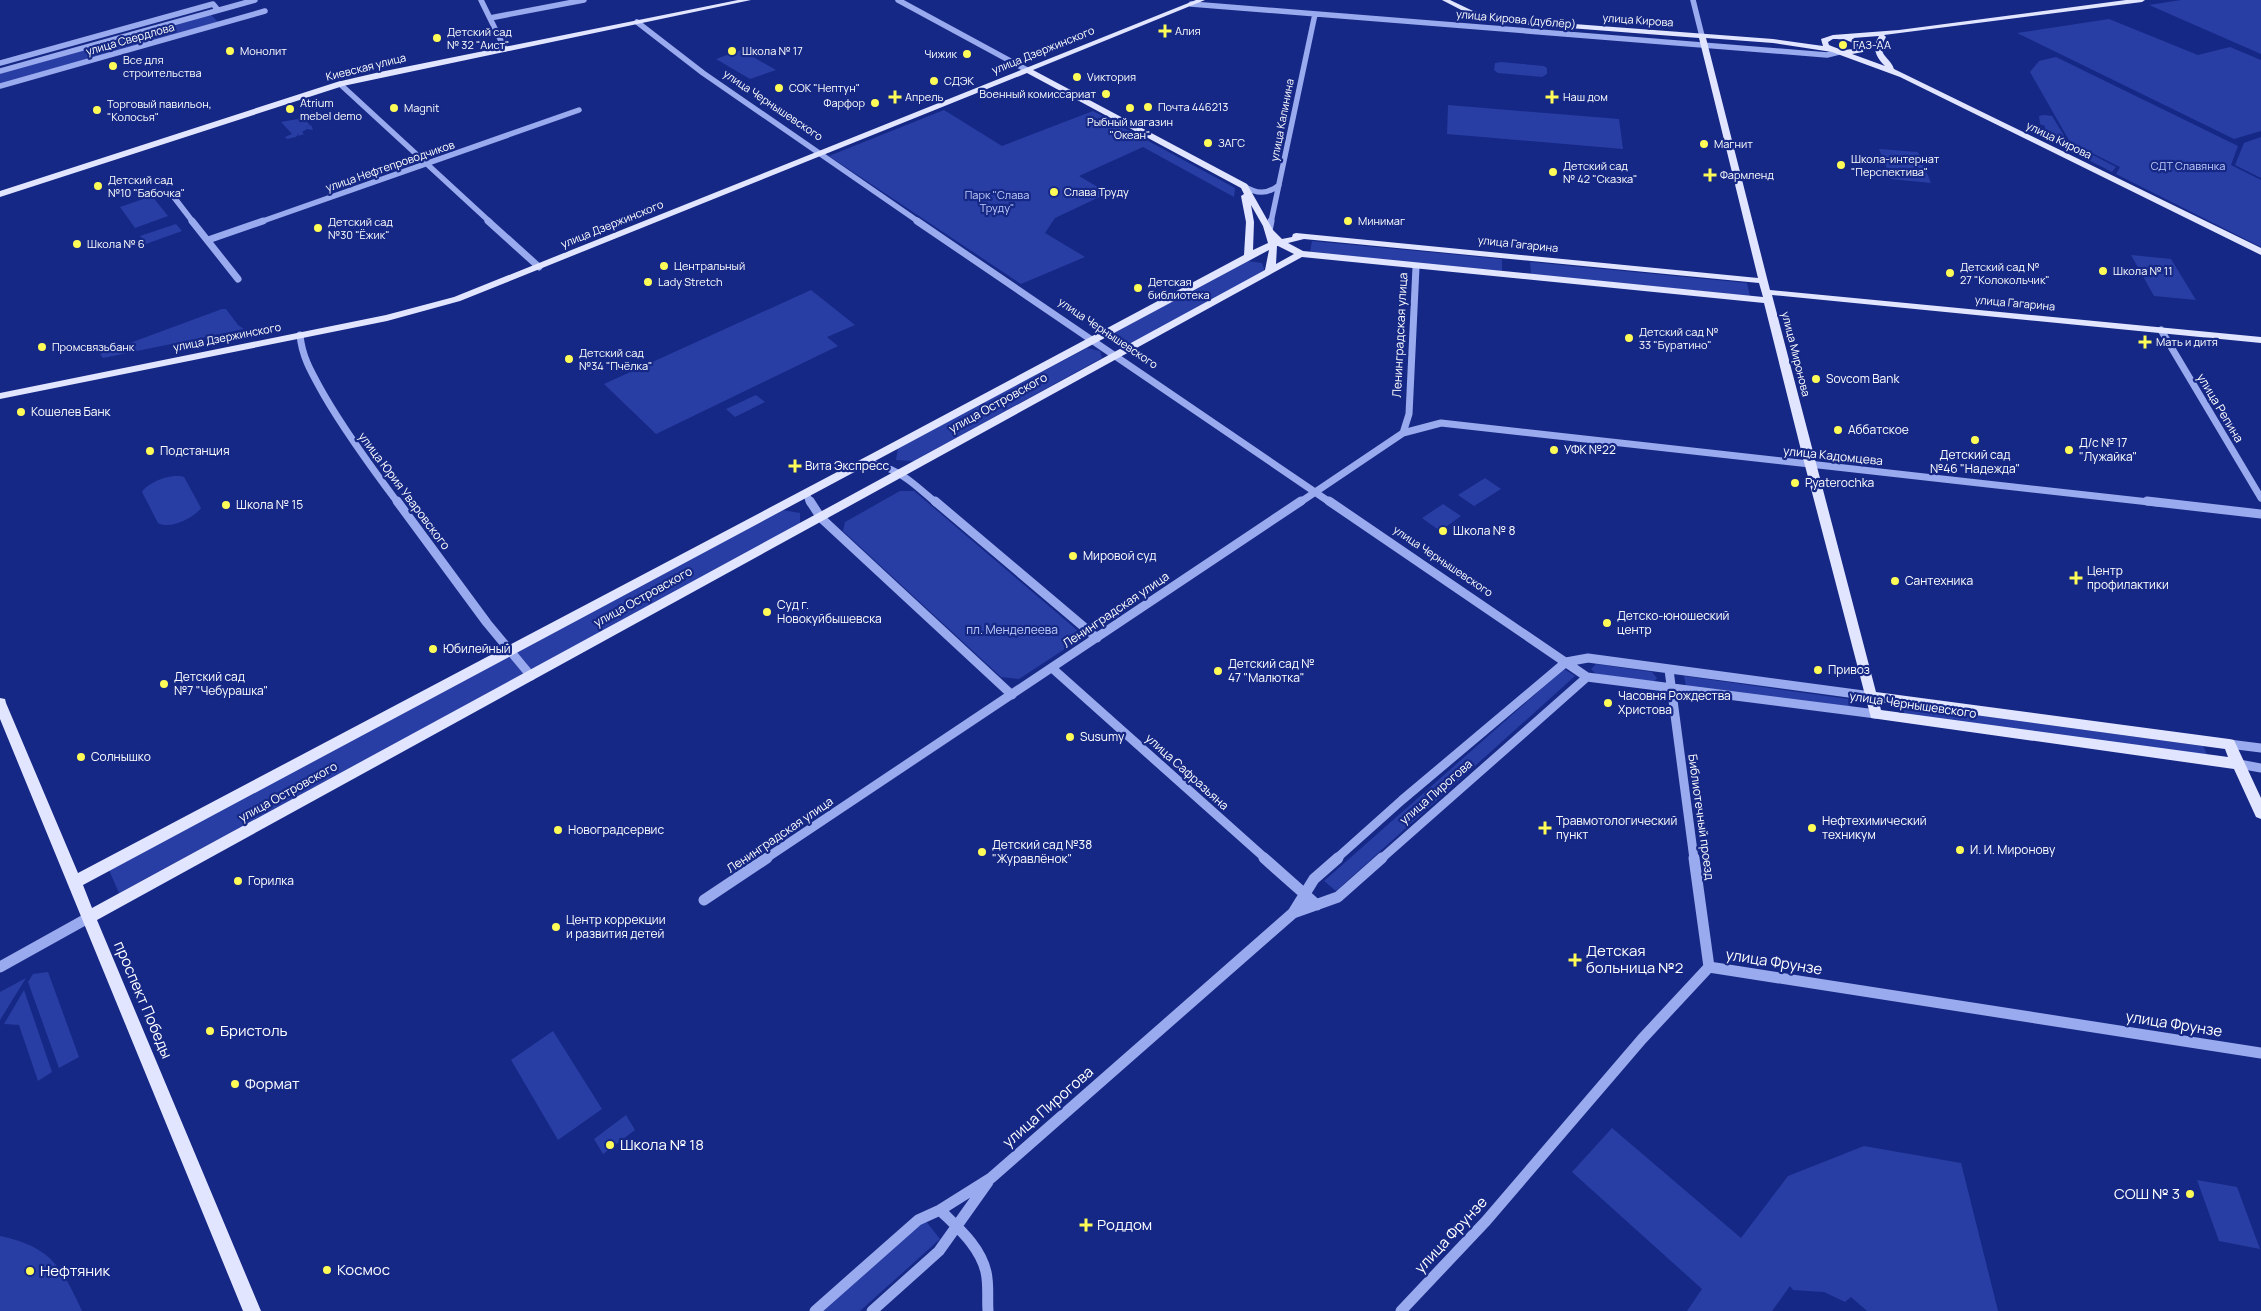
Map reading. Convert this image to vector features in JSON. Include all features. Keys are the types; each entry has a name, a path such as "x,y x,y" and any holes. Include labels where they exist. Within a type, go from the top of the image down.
{"main road":[{"name":"Киевская улица","path":"0,194 340,84 380,74 745,0"},
{"name":"улица Кирова","path":"1445,0 1464,10 1506,21 1703,40 1773,41 1839,51 1903,74 2261,252"},
{"path":"1773,41 1899,32 2142,0"},
{"name":"улица Дзержинского","path":"3,395 387,318 448,302 1191,4 1202,3"},
{"path":"1829,38 1824,43 1839,51 1856,52 1861,47 1899,32"},
{"path":"1838,37 1850,39 1877,61 1903,74"},
{"path":"1882,38 1878,44 1879,56 1893,69"},
{"name":"улица Миронова","path":"1703,40 1876,714"},
{"path":"1027,70 1244,186 1277,243 1301,254"},
{"path":"1244,186 1250,222 1248,256 1270,262 1270,270"},
{"name":"улица Гагарина","path":"1269,231 1303,237 1764,281"},
{"path":"1301,254 1300,246 1303,237"},
{"name":"улица Островского","path":"74,882 863,463 1248,256 1277,243 1303,237"},
{"path":"1270,270 1277,243"},
{"name":"улица Гагарина","path":"1301,254 1516,276 2261,340"},
{"name":"улица Островского","path":"88,918 1301,254"},
{"path":"1516,257 1516,276"},
{"name":"улица Чернышевского","path":"1871,696 2229,744"},
{"name":"проспект Победы","path":"0,703 252,1311"},
{"name":"улица Чернышевского","path":"1876,714 2239,764"},
{"path":"2229,744 2261,813"}],"street":[{"name":"улица Свердлова","path":"0,71 253,0"},
{"path":"481,0 505,49"},
{"path":"490,18 584,0"},
{"path":"898,0 1027,70"},
{"name":"улица Миронова","path":"1693,0 1703,40"},
{"name":"улица Кирова (дублёр)","path":"1202,3 1315,14 1703,40 1827,55 1836,54 1839,51"},
{"path":"0,63 213,4 218,10"},
{"name":"улица Свердлова","path":"0,86 265,11"},
{"name":"улица Калинина","path":"1269,231 1315,14"},
{"name":"улица Чернышевского","path":"637,22 703,73 819,153 1587,677 1876,714"},
{"path":"340,84 539,267"},
{"name":"улица Нефтепроводчиков","path":"208,240 579,110"},
{"path":"1244,186 1254,192 1261,193 1274,190 1279,184"},
{"path":"174,196 238,278"},
{"name":"Ленинградская улица","path":"704,900 1403,433 1409,410 1416,267"},
{"name":"улица Репина","path":"2161,330 2261,498"},
{"name":"улица Юрия Уваровского","path":"300,335 301,349 308,366 346,433 482,616 531,676"},
{"name":"улица Кадомцева","path":"1403,433 1441,423 1811,466 2261,514"},
{"path":"863,463 878,464 901,473 1097,638"},
{"path":"806,493 813,508 821,518 1012,695"},
{"path":"1553,653 1588,658"},
{"name":"улица Чернышевского","path":"1566,662 1588,658 1871,696"},
{"name":"улица Пирогова","path":"815,1311 918,1220 940,1210 990,1178 1293,913 1314,879 1402,800 1566,662"},
{"name":"улица Сафразьяна","path":"1052,668 1317,906"},
{"name":"Библиотечный проезд","path":"1670,670 1709,967"},
{"name":"улица Пирогова","path":"1293,913 1338,897 1587,677"},
{"name":"улица Чернышевского","path":"2229,744 2261,748"},
{"name":"улица Чернышевского","path":"2239,764 2261,768"},
{"name":"улица Островского","path":"0,968 88,918"},
{"name":"улица Фрунзе","path":"1401,1311 1486,1221 1642,1039 1709,967 2261,1053"},
{"path":"872,1311 939,1251 990,1178"},
{"path":"940,1210 974,1246 982,1260 986,1273 988,1311"}],"green space":[{"path":"2181,0 2261,0 2261,54 2149,5"},
{"path":"210,14 218,22 0,84 0,73"},
{"path":"2109,19 2198,55 2230,47 2261,60 2261,131 2234,139 2017,33"},
{"path":"741,50 776,70 750,79 716,59"},
{"name":"СДТ Славянка","path":"2056,57 2238,146 2231,165 2261,180 2261,247 2116,174 2120,167 2070,142 2030,72 2039,61"},
{"path":"1495,63 1544,66 1547,68 1547,74 1542,77 1498,73 1494,70"},
{"path":"1448,105 1619,119 1623,149 1447,134"},
{"name":"Парк \"Слава Труду\"","path":"944,110 1002,146 1093,111 1235,188 1234,197 1143,147 1079,176 1108,193 1055,218 1045,233 1085,257 1021,284 829,156"},
{"path":"301,116 310,125 305,127 311,125 313,130 307,129 302,132 304,134 298,136 299,133 296,137 287,139 285,137 292,134 281,122 298,119"},
{"path":"2039,116 2052,116 2068,142 2116,167 2112,172 2043,137 2045,126 2040,124"},
{"path":"2261,137 2261,178 2235,165 2244,143"},
{"path":"1879,149 1918,152 1931,183 1891,179"},
{"path":"152,196 168,216 135,228 120,207"},
{"path":"176,224 182,231 146,244 140,236"},
{"path":"1312,241 1502,259 1502,271 1310,253"},
{"path":"2131,255 2171,259 2196,300 2154,296"},
{"path":"1248,261 1262,263 1265,271 1128,345 1113,343 1112,334"},
{"path":"1530,262 1747,283 1750,296 1531,274"},
{"path":"811,290 855,325 827,337 838,346 656,434 604,384"},
{"path":"226,309 238,325 244,329 103,358 100,354"},
{"path":"1087,348 1100,351 1102,358 914,461 896,460 898,448"},
{"path":"756,395 765,402 735,417 726,409"},
{"path":"179,476 184,477 201,508 193,516 181,522 163,525 158,523 142,492 149,485 159,480"},
{"path":"1485,478 1501,489 1474,506 1458,495"},
{"name":"пл. Менделеева","path":"900,491 914,491 1077,630 1074,643 1019,679 1001,677 843,531 845,522"},
{"path":"1443,504 1461,516 1440,531 1422,518"},
{"path":"783,510 800,513 800,525 529,671 514,654"},
{"path":"510,656 525,673 119,893 109,870"},
{"path":"1596,664 1652,672 1657,678 1654,682 1596,674 1591,669"},
{"path":"1564,669 1575,676 1336,891 1324,881"},
{"path":"1684,676 1848,699 1851,710 1686,687"},
{"path":"1902,705 2203,746 2209,758 1905,716"},
{"path":"48,972 79,1057 59,1068 28,982 33,974"},
{"path":"26,978 0,1020 0,992"},
{"path":"24,990 52,1072 38,1081 19,1025 4,1024"},
{"path":"553,1031 602,1109 558,1140 511,1060"},
{"path":"626,1115 635,1130 603,1154 594,1139"},
{"path":"1612,1128 1741,1238 1788,1176 1864,1146 1961,1163 1998,1311 1867,1311 1851,1297 1845,1302 1824,1292 1793,1290 1790,1286 1772,1311 1687,1311 1702,1289 1572,1172"},
{"path":"2197,1180 2237,1187 2260,1249 2219,1241"},
{"path":"925,1220 940,1239 860,1311 822,1311"},
{"name":"Нефтяник","path":"0,1236 31,1246 52,1261 68,1282 82,1311 0,1311"}],"place":[{"name":"Алия","path":"1165,31"},
{"name":"Детский сад № 32 \"Аист\"","path":"437,38"},
{"name":"ГАЗ-АА","path":"1843,45"},
{"name":"Монолит","path":"230,51"},
{"name":"Школа № 17","path":"732,51"},
{"name":"Чижик","path":"967,54"},
{"name":"Все для строительства","path":"113,66"},
{"name":"Vиктория","path":"1077,77"},
{"name":"СДЭК","path":"934,81"},
{"name":"СОК \"Нептун\"","path":"779,88"},
{"name":"Военный комиссариат","path":"1106,94"},
{"name":"Апрель","path":"895,97"},
{"name":"Наш дом","path":"1552,97"},
{"name":"Фарфор","path":"875,103"},
{"name":"Почта 446213","path":"1148,107"},
{"name":"Magnit","path":"394,108"},
{"name":"Рыбный магазин \"Океан\"","path":"1130,108"},
{"name":"Atrium mebel demo","path":"290,109"},
{"name":"Торговый павильон, \"Колосья\"","path":"97,110"},
{"name":"ЗАГС","path":"1208,143"},
{"name":"Магнит","path":"1704,144"},
{"name":"Школа-интернат \"Перспектива\"","path":"1841,165"},
{"name":"Детский сад № 42 \"Сказка\"","path":"1553,172"},
{"name":"Фармленд","path":"1710,175"},
{"name":"Детский сад №10 \"Бабочка\"","path":"98,186"},
{"name":"Слава Труду","path":"1054,192"},
{"name":"Минимаг","path":"1348,221"},
{"name":"Детский сад №30 \"Ёжик\"","path":"318,228"},
{"name":"Школа № 6","path":"77,244"},
{"name":"Центральный","path":"664,266"},
{"name":"Школа № 11","path":"2103,271"},
{"name":"Детский сад № 27 \"Колокольчик\"","path":"1950,273"},
{"name":"Lady Stretch","path":"648,282"},
{"name":"Детская библиотека","path":"1138,288"},
{"name":"Детский сад № 33 \"Буратино\"","path":"1629,338"},
{"name":"Мать и дитя","path":"2145,342"},
{"name":"Промсвязьбанк","path":"42,347"},
{"name":"Детский сад №34 \"Пчёлка\"","path":"569,359"},
{"name":"Sovcom Bank","path":"1816,379"},
{"name":"Кошелев Банк","path":"21,412"},
{"name":"Аббатское","path":"1838,430"},
{"name":"Детский сад №46 \"Надежда\"","path":"1975,440"},
{"name":"УФК №22","path":"1554,450"},
{"name":"Д/с № 17 \"Лужайка\"","path":"2069,450"},
{"name":"Подстанция","path":"150,451"},
{"name":"Вита Экспресс","path":"795,466"},
{"name":"Pyaterochka","path":"1795,483"},
{"name":"Школа № 15","path":"226,505"},
{"name":"Школа № 8","path":"1443,531"},
{"name":"Мировой суд","path":"1073,556"},
{"name":"Центр профилактики","path":"2076,578"},
{"name":"Сантехника","path":"1895,581"},
{"name":"Суд г. Новокуйбышевска","path":"767,612"},
{"name":"Детско-юношеский центр","path":"1607,623"},
{"name":"Юбилейный","path":"433,649"},
{"name":"Привоз","path":"1818,670"},
{"name":"Детский сад № 47 \"Малютка\"","path":"1218,671"},
{"name":"Детский сад №7 \"Чебурашка\"","path":"164,684"},
{"name":"Часовня Рождества Христова","path":"1608,703"},
{"name":"Susumy","path":"1070,737"},
{"name":"Солнышко","path":"81,757"},
{"name":"Травмотологический пункт","path":"1545,828"},
{"name":"Нефтехимический техникум","path":"1812,828"},
{"name":"Новоградсервис","path":"558,830"},
{"name":"И. И. Миронову","path":"1960,850"},
{"name":"Детский сад №38 \"Журавлёнок\"","path":"982,852"},
{"name":"Горилка","path":"238,881"},
{"name":"Центр коррекции и развития детей","path":"556,927"},
{"name":"Детская больница №2","path":"1575,960"},
{"name":"Бристоль","path":"210,1031"},
{"name":"Формат","path":"235,1084"},
{"name":"Школа № 18","path":"610,1145"},
{"name":"СОШ № 3","path":"2190,1194"},
{"name":"Роддом","path":"1086,1225"},
{"name":"Космос","path":"327,1270"},
{"name":"Нефтяник","path":"30,1271"}]}
